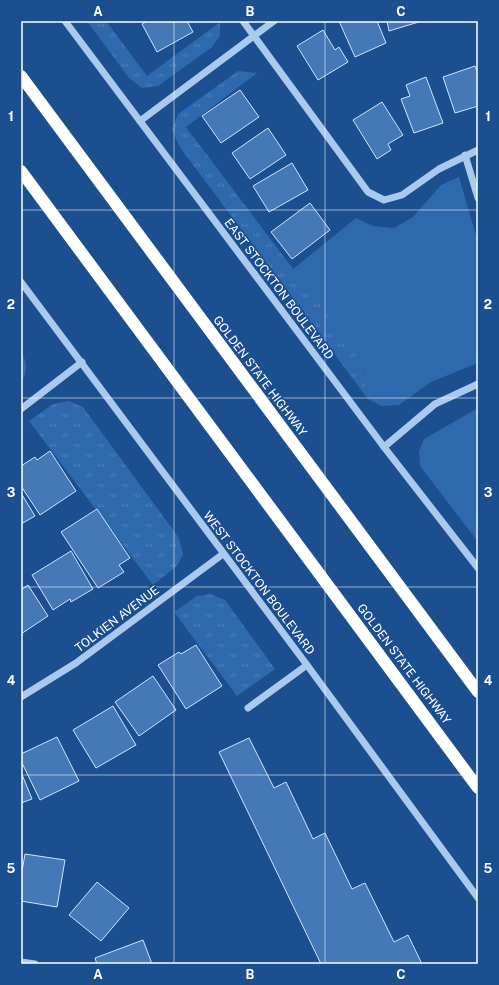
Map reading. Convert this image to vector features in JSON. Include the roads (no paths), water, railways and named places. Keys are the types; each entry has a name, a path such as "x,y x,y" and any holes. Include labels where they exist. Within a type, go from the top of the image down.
{"highway":[{"name":"GOLDEN STATE HIGHWAY","path":"21,76 478,692"},
{"name":"GOLDEN STATE HIGHWAY","path":"21,171 478,788"}],"street":[{"name":"EAST STOCKTON BOULEVARD","path":"65,21 384,447 478,568"},
{"path":"243,21 368,192 384,200 402,195 439,169 478,150"},
{"path":"140,121 253,35 274,21"},
{"path":"465,155 478,198"},
{"name":"WEST STOCKTON BOULEVARD","path":"21,282 307,665 478,898"},
{"path":"21,409 82,362"},
{"path":"384,447 436,404 478,384"},
{"name":"TOLKIEN AVENUE","path":"21,697 76,664 223,554"},
{"path":"248,708 307,665"},
{"path":"21,962 35,964"}]}
